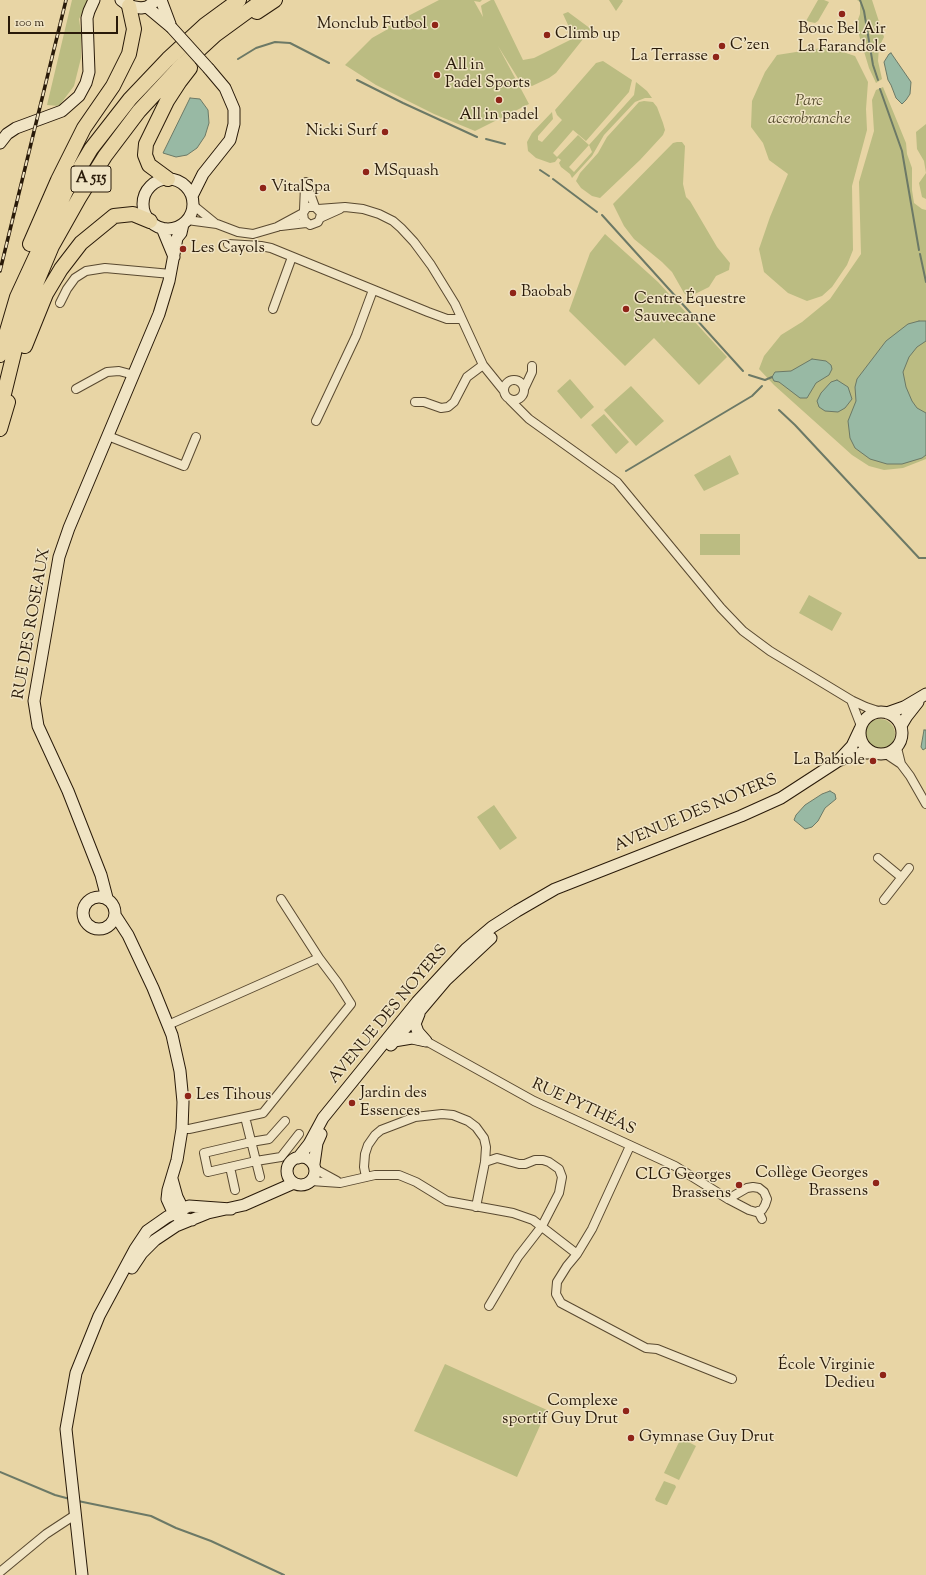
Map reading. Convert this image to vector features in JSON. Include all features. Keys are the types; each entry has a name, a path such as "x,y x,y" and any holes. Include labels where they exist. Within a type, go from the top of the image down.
{"highway":[{"name":"A 515","path":"0,355 17,297 37,251 66,190 91,149 130,99 168,59 205,26 239,0"},
{"name":"A 515","path":"0,410 15,349 31,296 52,246 105,156 139,111 177,70 215,35 263,0"},
{"path":"168,179 149,165 145,155 148,138 167,101 190,69 215,44 275,0"},
{"path":"0,332 9,302 32,241 58,180 84,128 113,86 129,54 134,29 125,3"},
{"path":"0,429 27,339 46,294 61,269 81,243 114,216 133,214 150,221"}],"main road":[{"path":"0,143 16,128 62,111 79,96 89,72 90,59 87,18 88,11 94,0"},
{"path":"88,11 99,0"},
{"path":"125,3 141,8 157,0"},
{"path":"160,0 171,27"},
{"path":"147,6 171,27 209,69 225,88 234,109 234,124 230,140 204,174 193,201 192,213 185,222 177,228 162,228 150,221 145,214 143,206 146,194 153,185 160,180 168,179 176,180 183,184 188,189 193,201"},
{"path":"183,184 204,174"},
{"name":"RUE DES ROSEAUX","path":"113,920 114,905 102,897 103,883 68,791 38,726 34,701 59,556 69,528 159,314 171,274 177,238 181,233 185,222"},
{"path":"162,228 174,257"},
{"path":"884,712 898,720 901,726 902,737 897,748 886,754 873,753 868,750 861,740 861,727 868,716 884,712 904,707 926,694"},
{"path":"901,726 907,716 926,694"},
{"name":"AVENUE DES NOYERS","path":"838,761 852,746 861,727"},
{"name":"AVENUE DES NOYERS","path":"298,1158 309,1144 323,1118 418,1006 498,932 524,913 584,878 741,816 781,798 838,761 860,753 873,753"},
{"path":"102,897 88,901 84,906 83,911 86,922 94,928 106,928 113,920 128,935 153,988 172,1035 180,1071 183,1102 182,1129 177,1160 168,1190 167,1199 179,1213 192,1220"},
{"path":"418,1006 415,1024 418,1032 426,1041"},
{"name":"AVENUE DES NOYERS","path":"314,1166 317,1142 322,1131 406,1027 418,1006"},
{"path":"406,1027 412,1038"},
{"path":"394,1042 412,1038 426,1041"},
{"path":"298,1158 307,1158 314,1166 314,1178 311,1181 303,1185 294,1183 290,1180 288,1171 290,1163 298,1158"},
{"path":"263,1197 288,1171"},
{"path":"99,1316 142,1253 161,1236 176,1226 208,1213 244,1205 294,1183"},
{"path":"82,1575 70,1518 73,1499 66,1429 76,1373 99,1316 135,1249 147,1231 189,1206 231,1209"},
{"path":"161,1236 164,1228 179,1213"}],"street":[{"path":"306,223 302,217 306,182 317,208 321,213 320,218"},
{"path":"193,201 217,224"},
{"path":"277,227 307,207 345,207 363,209 379,214 393,221 414,242 431,266 455,304 485,368 504,391 506,397 529,419 617,482 721,608 743,631 770,651 851,700 866,708 884,712"},
{"path":"185,222 217,224 248,234 258,233 277,227 306,223 315,224 320,218 345,207"},
{"path":"228,244 270,248 447,319 461,319"},
{"path":"273,309 292,256"},
{"path":"60,303 67,289 75,278 86,271 105,268 171,274"},
{"path":"316,421 356,336 373,290"},
{"path":"504,391 504,387 512,381 527,374 532,366 532,372 524,391 518,400 510,400"},
{"path":"485,368 523,385 523,401 529,419"},
{"path":"415,402 424,402 441,408 448,408 454,402 467,377 485,368"},
{"path":"76,389 107,372 119,371 134,375"},
{"path":"108,436 184,466 196,437"},
{"path":"851,700 861,727"},
{"path":"897,748 901,764"},
{"path":"886,754 901,764 910,776 926,804"},
{"path":"878,858 901,877"},
{"path":"884,900 909,868"},
{"path":"182,1129 189,1129 263,1113 351,1004 281,899"},
{"path":"168,1025 319,958"},
{"name":"RUE PYTHÉAS","path":"426,1041 534,1101 675,1166 728,1199 749,1210 758,1211"},
{"path":"366,1177 364,1168 365,1154 368,1145 375,1135 381,1130 415,1117 442,1114 453,1116 468,1121 479,1130 484,1138 486,1147 485,1162 476,1207"},
{"path":"245,1117 260,1177"},
{"path":"285,1121 270,1139 204,1153 208,1172 281,1157 300,1134"},
{"path":"630,1146 592,1229 577,1254 566,1266 557,1282 556,1294 560,1303 646,1348 657,1349 732,1379"},
{"path":"485,1162 497,1158 519,1164 525,1164 535,1160 543,1160 559,1169 562,1177 562,1185 559,1193 542,1226 518,1256 489,1306"},
{"path":"314,1166 340,1183"},
{"path":"230,1167 235,1190"},
{"path":"311,1181 340,1183 375,1175 399,1174 416,1182 447,1201 526,1217 542,1226 577,1254"},
{"path":"728,1199 747,1188 753,1186 759,1188 764,1192 767,1199 765,1205 758,1211 762,1219"},
{"path":"0,1572 46,1534 70,1518"}],"green space":[{"path":"72,0 89,0 79,19 81,33 81,58 74,86 59,106 47,105"},
{"name":"All in Padel Sports","path":"439,0 482,0 480,2 474,1 483,17 481,6 491,0 494,0 523,60 534,58 574,38 563,14 568,12 591,29 556,73 532,86 519,80 498,46 529,104 475,131 434,114 376,85 345,65 372,38 388,29 387,27"},
{"path":"609,0 622,0 623,1 616,11"},
{"path":"818,0 829,2 818,21 815,23 806,21"},
{"path":"857,0 872,0 884,37 879,47 878,61 882,79 876,83 869,68 856,25 860,14 860,2"},
{"name":"Parc accrobranche","path":"828,47 855,56 868,82 866,109 867,130 852,186 853,250 847,265 832,287 822,296 807,301 788,293 764,272 759,249 770,217 788,174 769,160 763,143 751,127 752,101 765,72 777,55"},
{"path":"603,61 632,80 629,92 586,141 573,130 553,153 557,157 578,135 589,145 634,95 636,82 647,91 652,98 645,98 635,102 604,135 592,156 572,178 570,174 561,167 559,163 561,160 558,158 555,162 550,163 536,158 528,151 527,142 532,133 552,112 553,119 538,136 538,140 542,142 562,120 557,115 555,110 596,63","holes":["589,145 592,152 574,172 569,167"]},
{"path":"883,87 906,143 907,154 912,168 912,190 914,203 926,210 926,459 903,468 884,470 869,466 852,455 774,385 759,369 764,356 781,335 802,322 830,299 861,254 859,182 874,131 872,100 876,90"},
{"path":"639,102 653,102 657,107 665,130 663,135 640,160 600,198 592,196 581,188 576,181 580,173 598,153 607,137"},
{"path":"926,124 926,173 924,161 917,149 916,132"},
{"path":"682,142 685,146 683,184 686,197 690,201 717,247 730,263 729,270 716,276 709,287 695,294 692,298 684,293 672,272 634,239 624,226 613,204 673,143"},
{"path":"926,173 926,199 922,197 919,183"},
{"name":"Centre Équestre Sauvecanne","path":"605,234 658,282 727,357 699,385 654,338 625,366 569,311 590,253"},
{"path":"570,379 594,407 581,419 557,391"},
{"path":"631,386 664,421 636,446 604,410"},
{"path":"604,414 629,442 616,454 591,425"},
{"path":"730,455 739,474 704,491 694,475"},
{"path":"700,534 740,534 740,555 700,555"},
{"path":"809,595 842,613 832,631 799,613"},
{"path":"880,719 886,720 894,728 894,740 886,748 880,749 874,748 866,740 865,734 866,728 874,720"},
{"path":"494,805 517,838 500,850 477,817"},
{"path":"445,1364 547,1410 517,1477 414,1431"},
{"path":"681,1438 696,1446 679,1480 664,1473"},
{"path":"664,1481 675,1485 676,1487 667,1505 656,1501 655,1499"}],"shaded area":[{"path":"891,53 911,82 910,94 902,104 896,98 888,80 884,62"},
{"path":"190,98 200,99 208,110 209,123 205,136 197,148 187,155 176,157 163,153"},
{"path":"926,321 926,341 917,347 909,357 903,372 906,387 912,401 917,408 926,413 926,455 922,458 902,464 887,464 870,459 855,448 850,438 848,421 856,401 855,387 857,379 886,341 908,324"},
{"path":"812,359 826,361 831,365 832,369 829,375 816,383 807,398 800,398 779,382 774,381 772,377 775,372 791,371"},
{"path":"837,380 848,387 852,399 845,408 838,412 825,411 819,407 817,401 821,393 831,382"},
{"path":"924,730 926,730 926,748 923,750 921,747"},
{"path":"830,791 835,794 836,799 825,808 818,821 812,827 805,829 794,820 796,815 805,805 822,794"}],"waterway":[{"path":"860,0 864,11 873,65 878,80"},
{"path":"238,59 256,48 275,42 290,43 329,63"},
{"path":"357,80 477,137"},
{"path":"880,89 902,151 919,250"},
{"path":"486,139 505,144"},
{"path":"540,170 549,176"},
{"path":"553,179 597,212"},
{"path":"602,215 743,371"},
{"path":"920,254 926,282"},
{"path":"749,375 765,380 772,377"},
{"path":"626,471 752,396 762,386"},
{"path":"779,410 795,425 919,558 926,558"},
{"path":"0,1472 55,1495 70,1499"},
{"path":"78,1501 151,1516 176,1528 211,1541 284,1575"}],"railway":[{"path":"0,271 66,0"}],"place":[{"name":"Bouc Bel Air La Farandole","path":"842,14"},
{"name":"Monclub Futbol","path":"435,25"},
{"name":"Climb up","path":"547,35"},
{"name":"C'zen","path":"722,46"},
{"name":"La Terrasse","path":"716,57"},
{"name":"All in Padel Sports","path":"437,75"},
{"name":"All in padel","path":"499,100"},
{"name":"Nicki Surf","path":"385,132"},
{"name":"MSquash","path":"366,172"},
{"name":"VitalSpa","path":"263,188"},
{"name":"Les Cayols","path":"183,249"},
{"name":"Baobab","path":"513,293"},
{"name":"Centre Équestre Sauvecanne","path":"626,309"},
{"name":"La Babiole","path":"873,761"},
{"name":"Les Tihous","path":"188,1096"},
{"name":"Jardin des Essences","path":"352,1103"},
{"name":"Collège Georges Brassens","path":"876,1183"},
{"name":"CLG Georges Brassens","path":"739,1185"},
{"name":"École Virginie Dedieu","path":"883,1375"},
{"name":"Complexe sportif Guy Drut","path":"626,1411"},
{"name":"Gymnase Guy Drut","path":"631,1438"}]}
